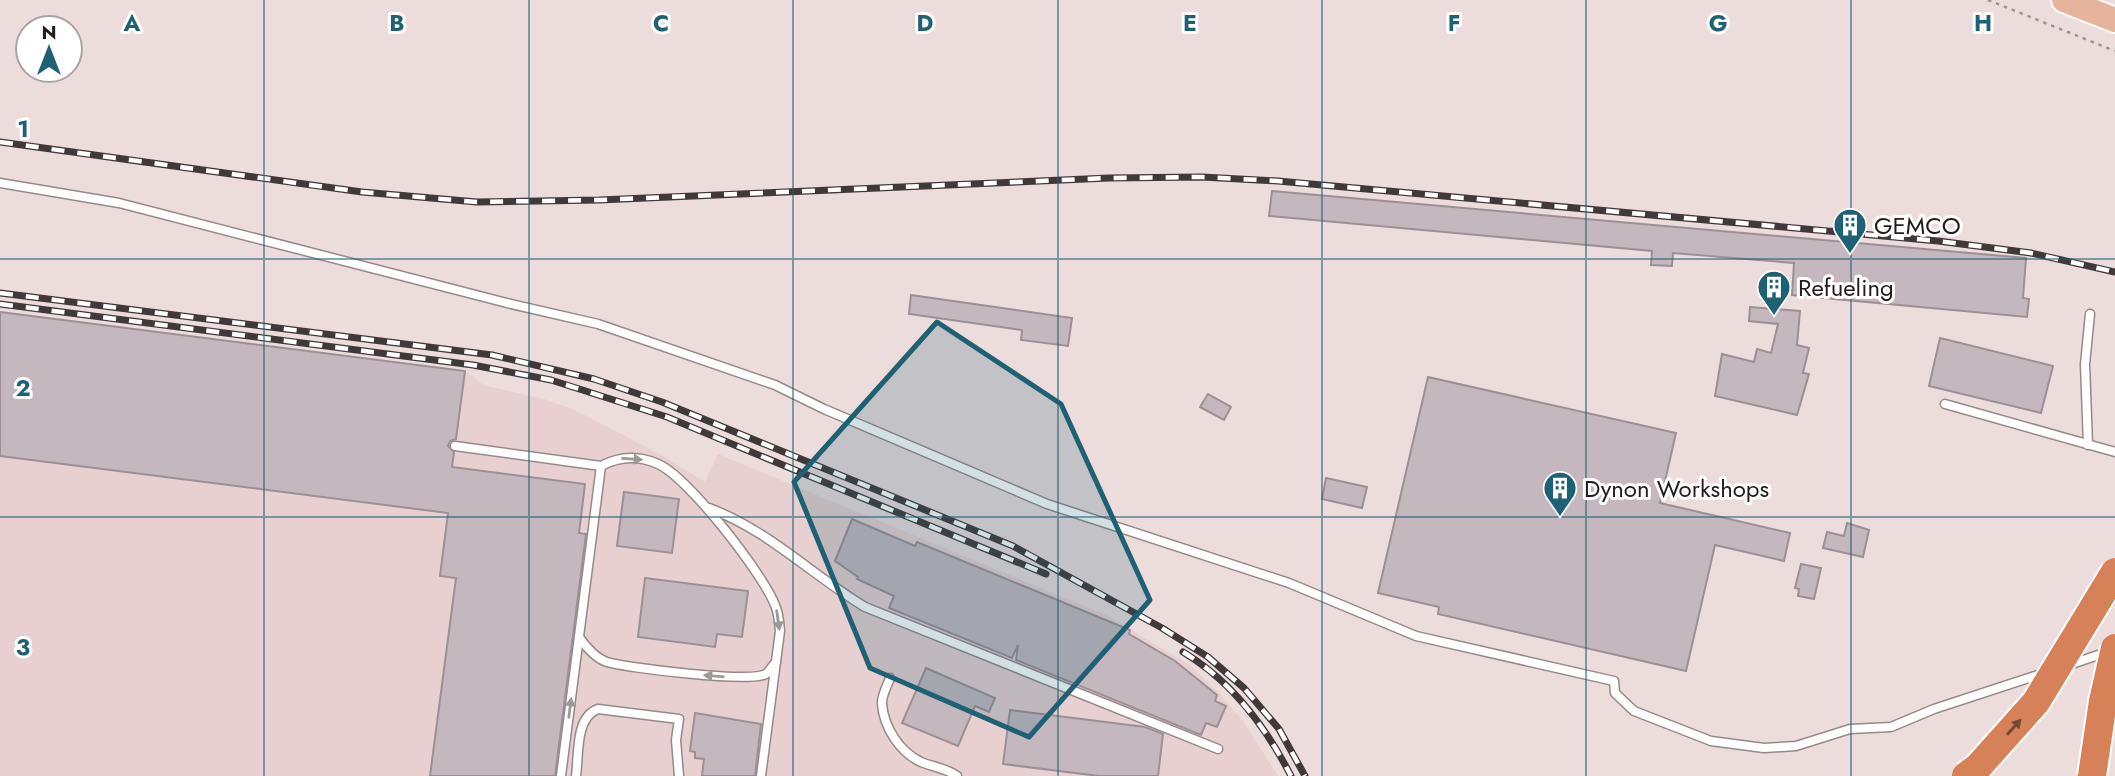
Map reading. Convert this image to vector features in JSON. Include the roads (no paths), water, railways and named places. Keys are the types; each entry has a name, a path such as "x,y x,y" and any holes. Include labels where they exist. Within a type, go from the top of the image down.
{"highway":[{"path":"1966,776 1978,767 2036,702 2082,631 2115,572"},
{"path":"2092,776 2103,701 2115,649"}],"main road":[{"path":"2064,0 2115,20"}],"lane":[{"path":"0,183 120,202 506,303 598,324 657,343 775,385 824,409 1048,504 1289,583 1416,636 1614,681 1615,693 1634,710 1711,741 1763,748 1796,746 1850,729 1891,727 1934,709 2115,649"},
{"path":"2088,445 2085,363 2090,314"},
{"path":"1945,404 2115,452"},
{"path":"455,446 601,466 616,459 632,457 659,464 685,483 744,555 774,602 779,616 780,631 761,776"},
{"path":"561,776 601,466"},
{"path":"706,508 730,516 763,534 865,607 1218,749"},
{"path":"579,637 589,651 605,662 708,676 746,678 766,674 776,662"},
{"path":"890,678 881,703 887,724 899,747 919,761 948,770 957,776"},
{"path":"576,776 586,716 598,709 679,719 676,740 679,776"}],"railway":[{"path":"0,142 362,192 477,202 599,200 1109,178 1202,177 1278,181 1938,241 2031,253 2115,272"},
{"path":"0,293 492,355 594,379 662,402 1013,546 1162,628 1208,657 1244,688 1279,729 1305,776"},
{"path":"0,304 473,365 551,380 667,417 1046,574"},
{"path":"1183,652 1216,676 1245,706 1270,740 1291,776"}],"place":[{"name":"GEMCO","path":"1850,255"},
{"name":"Refueling","path":"1774,317"},
{"name":"Dynon Workshops","path":"1560,518"}]}
